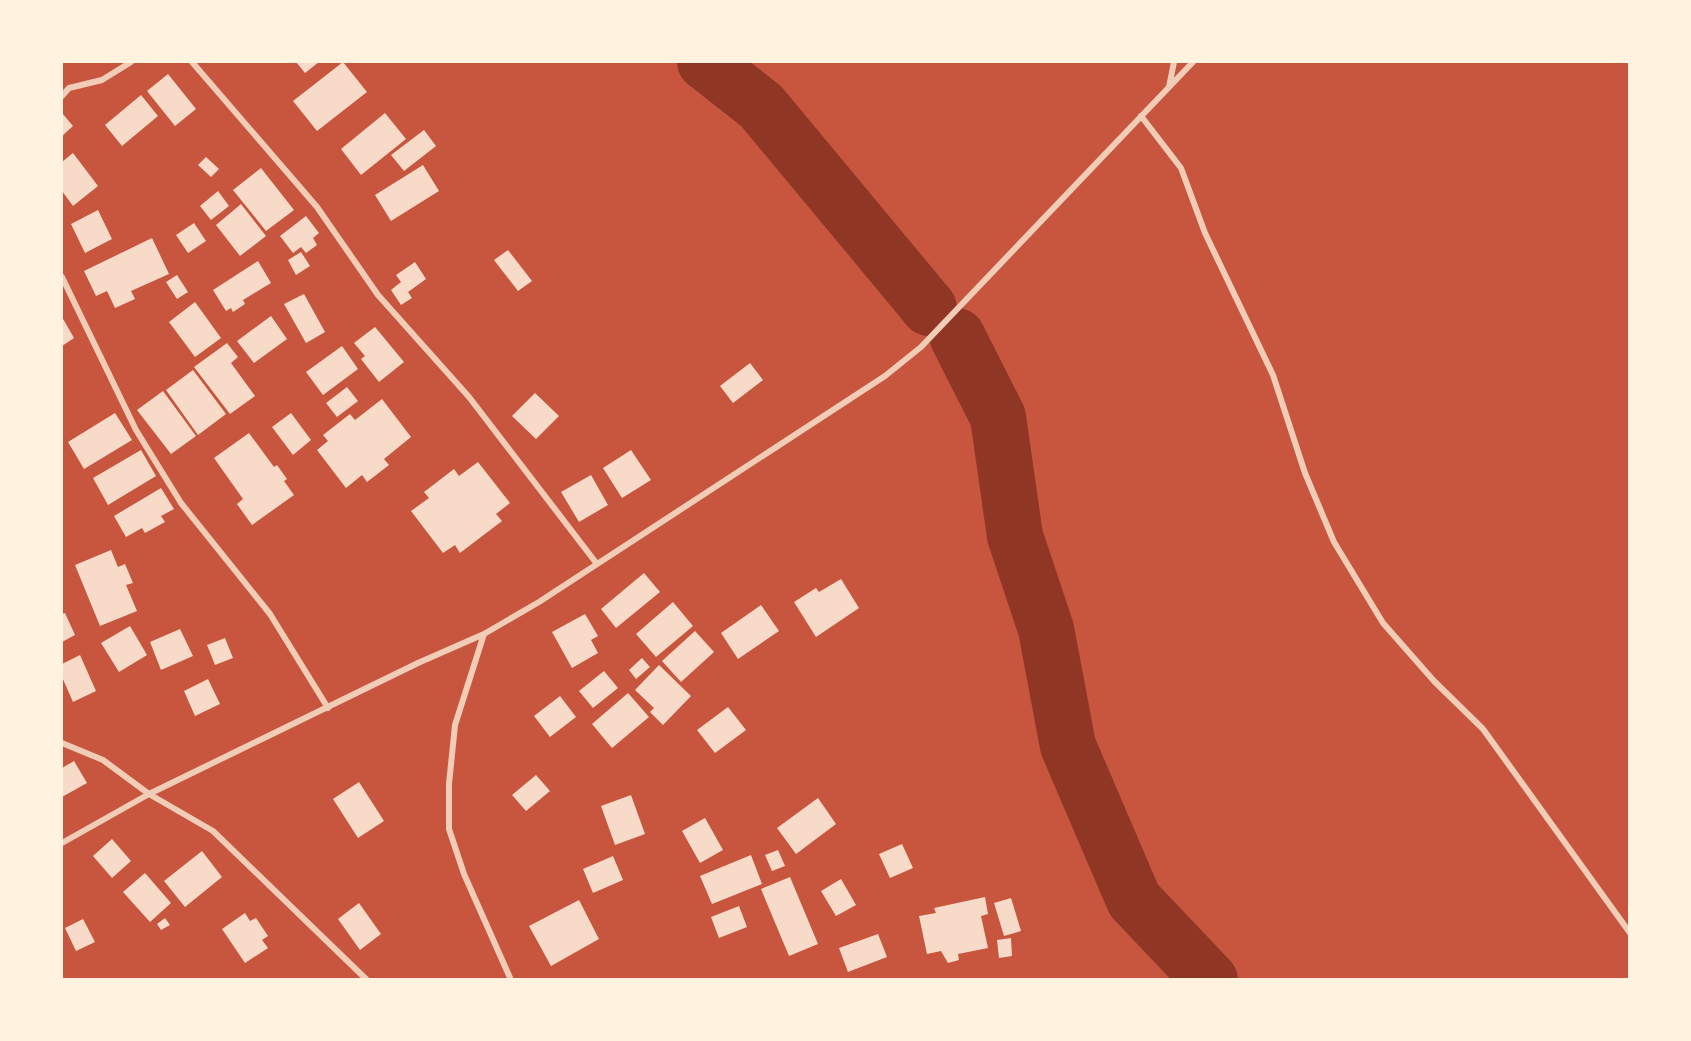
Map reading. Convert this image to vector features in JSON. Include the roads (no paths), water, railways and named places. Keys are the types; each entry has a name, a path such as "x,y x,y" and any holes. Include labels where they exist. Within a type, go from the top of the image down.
{"street":[{"path":"62,96 69,88 102,80 131,62"},
{"path":"192,62 317,207 378,294 469,397 597,564"},
{"path":"1169,87 1174,62"},
{"path":"62,843 148,794 418,663 484,634 597,564 875,382 921,347 1194,62"},
{"path":"1141,116 1181,168 1205,233 1273,375 1305,473 1334,542 1383,622 1483,729 1629,933"},
{"path":"62,277 136,430 181,503 270,614 328,708"},
{"path":"484,634 455,725 449,784 449,829 464,874 511,980"},
{"path":"62,743 103,760 148,794 213,831 367,980"}],"waterway":[{"path":"705,62 761,106 929,308"},
{"path":"957,336 998,417 1015,536 1046,629 1068,746 1134,900 1210,980"}]}
